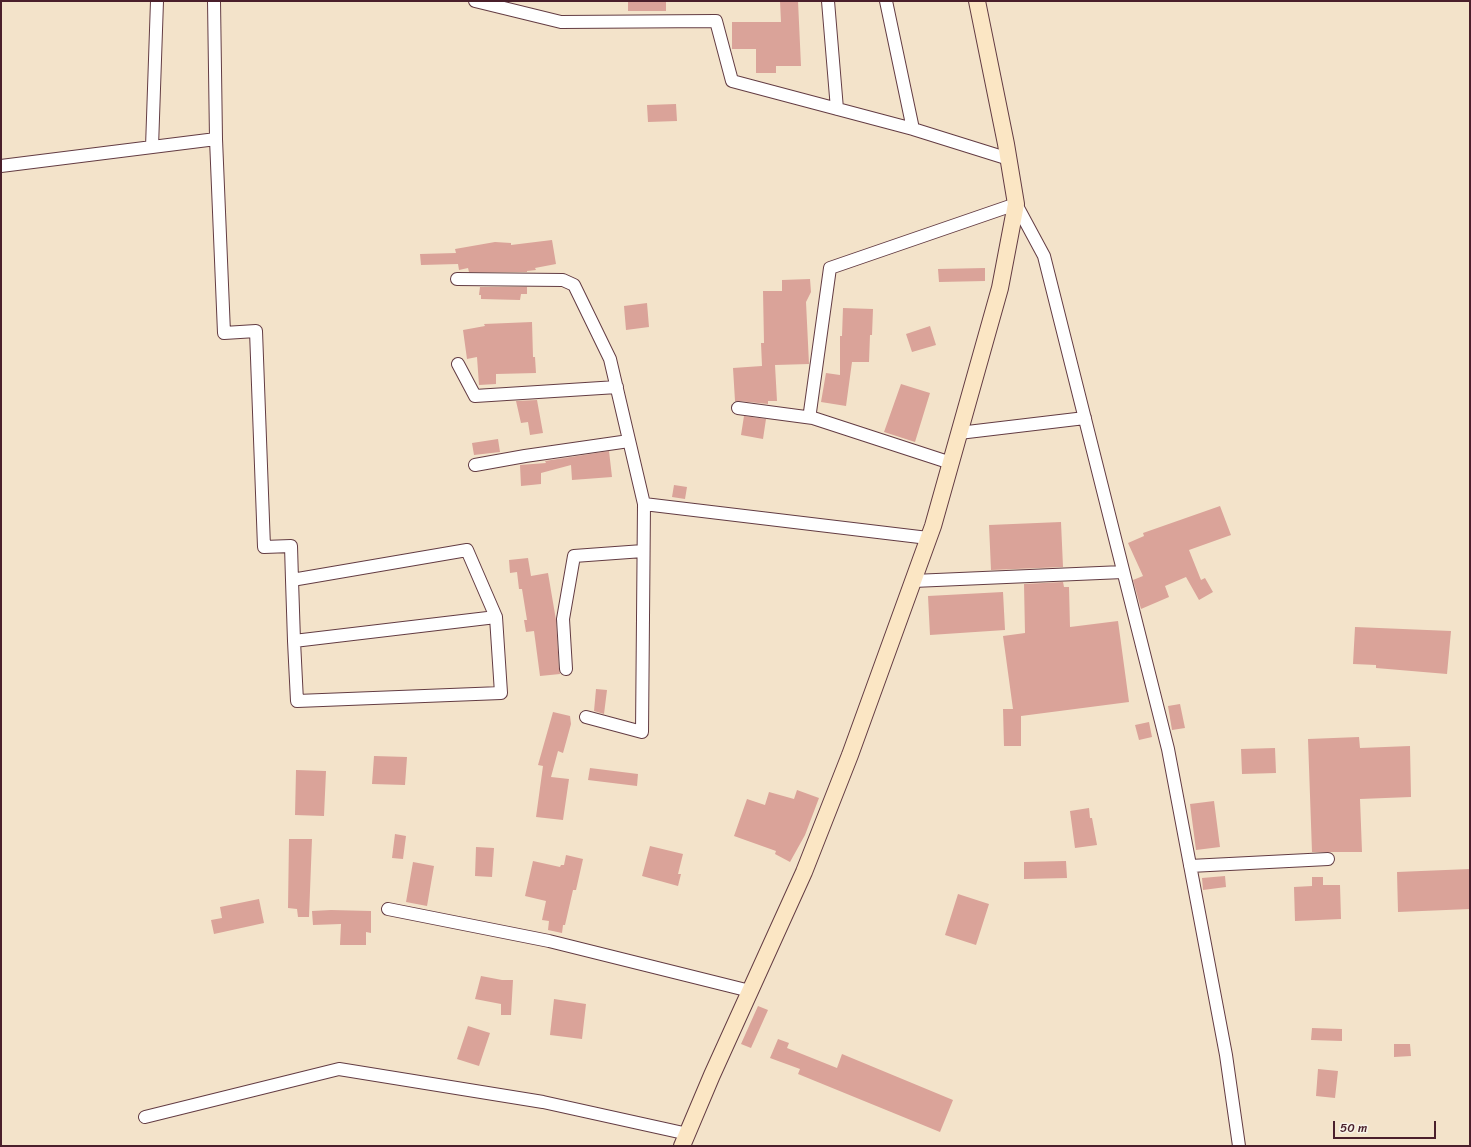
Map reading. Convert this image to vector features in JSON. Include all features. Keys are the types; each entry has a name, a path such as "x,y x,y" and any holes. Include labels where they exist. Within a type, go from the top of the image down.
{"street":[{"path":"152,147 157,1"},
{"path":"214,1 216,139 224,333 256,331 264,547 290,546 297,701 501,693 496,617 467,550 292,580"},
{"path":"475,1 561,22 716,21 732,81 913,129 1009,159"},
{"path":"828,1 837,108"},
{"path":"886,1 913,129"},
{"path":"977,1 1009,159 1016,204 1044,256 1168,749 1226,1055 1239,1146"},
{"path":"1,166 216,139"},
{"path":"810,412 830,268 1016,204"},
{"path":"145,1117 339,1070 543,1102 685,1140 712,1075 804,872 850,755 913,581 951,464 1000,288 1016,204"},
{"path":"457,279 563,280 574,285 610,359 644,504 642,732 586,717"},
{"path":"458,364 475,396 617,387"},
{"path":"738,408 813,418 951,464"},
{"path":"959,433 1085,418"},
{"path":"475,465 629,441"},
{"path":"644,504 928,538"},
{"path":"566,669 563,618 574,556 643,551"},
{"path":"913,581 1123,572"},
{"path":"294,641 496,617"},
{"path":"1190,866 1328,859"},
{"path":"388,909 549,941 750,991"}],"building":[{"path":"628,1 666,1 666,11 628,11"},
{"path":"780,1 798,1 801,66 776,66 776,73 756,73 756,49 732,49 732,22 781,22"},
{"path":"676,104 677,121 648,122 647,105"},
{"path":"552,240 556,264 535,268 536,270 527,272 469,272 468,268 459,270 458,264 421,265 420,254 456,253 455,249 495,242 511,243 511,245"},
{"path":"985,268 985,281 939,282 938,269"},
{"path":"810,279 811,292 806,302 809,364 775,365 777,401 768,401 768,404 735,401 733,368 762,366 761,343 764,343 763,291 782,291 782,280"},
{"path":"480,287 527,287 527,294 521,294 520,300 481,299 481,295 479,295"},
{"path":"647,303 649,327 626,330 624,306"},
{"path":"843,308 873,309 869,362 852,362 846,406 821,402 826,373 840,375 840,336 842,336"},
{"path":"532,322 533,357 535,357 536,373 496,374 496,384 479,385 477,357 467,359 463,330 485,326 484,324"},
{"path":"930,326 936,345 912,352 906,334"},
{"path":"901,384 930,393 915,442 884,432"},
{"path":"537,400 543,433 530,435 528,422 521,423 516,401"},
{"path":"744,416 766,419 763,439 741,435"},
{"path":"498,439 500,452 474,455 472,443"},
{"path":"609,451 612,477 572,480 571,465 541,473 541,484 521,486 520,465 546,463 545,461"},
{"path":"674,485 687,487 685,499 672,497"},
{"path":"1220,506 1231,535 1189,550 1201,580 1205,578 1213,592 1199,600 1186,577 1165,586 1169,597 1141,609 1133,580 1143,576 1128,543 1144,536 1143,533"},
{"path":"1061,522 1063,567 991,570 989,525"},
{"path":"528,558 531,576 548,573 556,620 560,674 540,676 534,631 526,632 524,620 527,620 522,589 519,589 517,572 510,573 509,560"},
{"path":"1063,582 1064,587 1069,587 1070,627 1118,621 1129,702 1021,716 1021,746 1004,746 1003,709 1013,709 1003,636 1025,633 1024,584"},
{"path":"1003,592 1005,630 930,635 928,596"},
{"path":"1355,627 1451,631 1447,674 1376,668 1376,665 1353,664"},
{"path":"596,689 607,690 604,714 594,711"},
{"path":"1180,704 1185,728 1172,730 1168,706"},
{"path":"553,712 570,716 571,724 563,753 558,751 551,777 569,779 563,820 536,817 543,766 538,765"},
{"path":"1149,722 1152,737 1139,740 1135,725"},
{"path":"1359,737 1360,748 1410,746 1411,797 1360,799 1362,852 1312,852 1308,739"},
{"path":"1275,748 1276,773 1242,774 1241,749"},
{"path":"374,756 407,757 405,785 372,784"},
{"path":"590,768 638,774 637,786 588,780"},
{"path":"296,770 326,771 324,816 295,815"},
{"path":"797,790 819,798 805,835 790,862 775,854 776,851 734,836 747,799 765,805 769,792 794,799"},
{"path":"1214,801 1220,847 1196,850 1190,804"},
{"path":"1089,808 1097,845 1075,848 1070,811"},
{"path":"395,834 406,836 403,859 392,858"},
{"path":"289,839 312,839 309,917 298,917 297,909 288,908"},
{"path":"650,846 683,854 678,874 681,874 678,886 642,876"},
{"path":"476,847 494,848 492,877 475,876"},
{"path":"566,855 583,859 576,890 573,890 562,933 548,930 549,921 542,920 546,901 525,896 533,861 560,867 561,865 564,865"},
{"path":"1066,861 1067,878 1024,879 1024,862"},
{"path":"413,862 434,866 427,906 406,902"},
{"path":"1470,869 1470,909 1398,912 1397,872"},
{"path":"1225,876 1226,887 1203,890 1202,878"},
{"path":"1312,877 1323,877 1323,885 1340,885 1341,919 1295,921 1294,887 1312,886"},
{"path":"958,894 989,904 976,945 945,935"},
{"path":"259,899 264,923 214,934 211,920 222,918 220,907"},
{"path":"312,911 371,911 371,933 366,932 366,945 340,945 341,924 313,925"},
{"path":"481,976 502,980 513,980 511,1015 501,1015 501,1004 475,999"},
{"path":"554,999 586,1004 582,1039 550,1035"},
{"path":"758,1006 768,1010 751,1048 741,1044"},
{"path":"468,1026 490,1033 479,1066 457,1059"},
{"path":"1312,1028 1342,1029 1342,1041 1311,1040"},
{"path":"778,1039 789,1043 787,1048 837,1068 842,1054 953,1100 940,1132 798,1074 800,1069 770,1058"},
{"path":"1394,1044 1410,1044 1411,1056 1394,1057"},
{"path":"1318,1069 1338,1071 1335,1098 1316,1096"}]}
